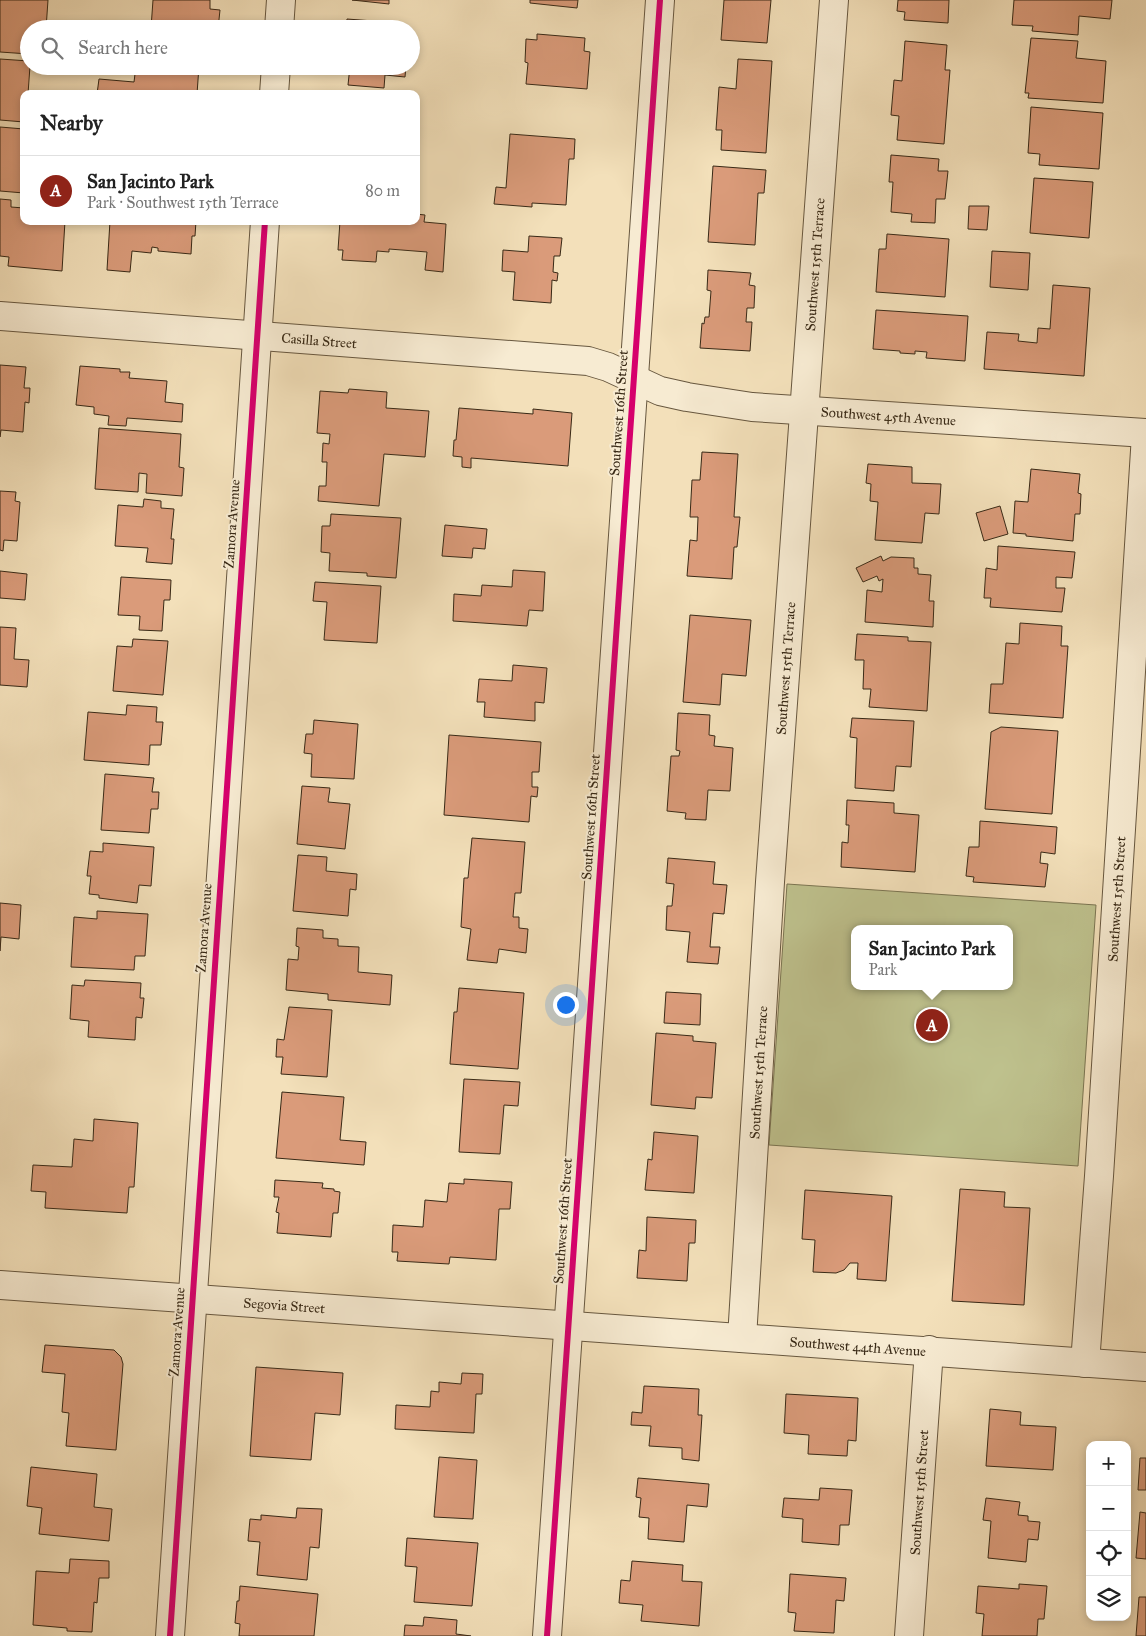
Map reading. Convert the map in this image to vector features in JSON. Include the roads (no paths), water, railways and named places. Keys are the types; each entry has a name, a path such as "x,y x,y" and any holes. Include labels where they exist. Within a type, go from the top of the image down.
{"street":[{"path":"279,20 280,0"},
{"name":"Southwest 16th Street","path":"547,1636 660,0"},
{"name":"Southwest 15th Terrace","path":"742,1338 770,882 834,0"},
{"path":"274,90 275,75"},
{"name":"Zamora Avenue","path":"170,1636 265,225"},
{"name":"Casilla Street","path":"0,316 588,361 608,366 634,379"},
{"name":"Southwest 45th Avenue","path":"634,379 660,391 687,398 752,406 1146,434"},
{"name":"Southwest 15th Street","path":"1085,1363 1099,1176 1146,434"},
{"name":"Segovia Street","path":"0,1285 568,1326"},
{"name":"Southwest 44th Avenue","path":"568,1326 929,1350 1146,1367"},
{"name":"Southwest 15th Street","path":"909,1636 929,1350"}],"place":[{"name":"San Jacinto Park","path":"932,1025"}]}
